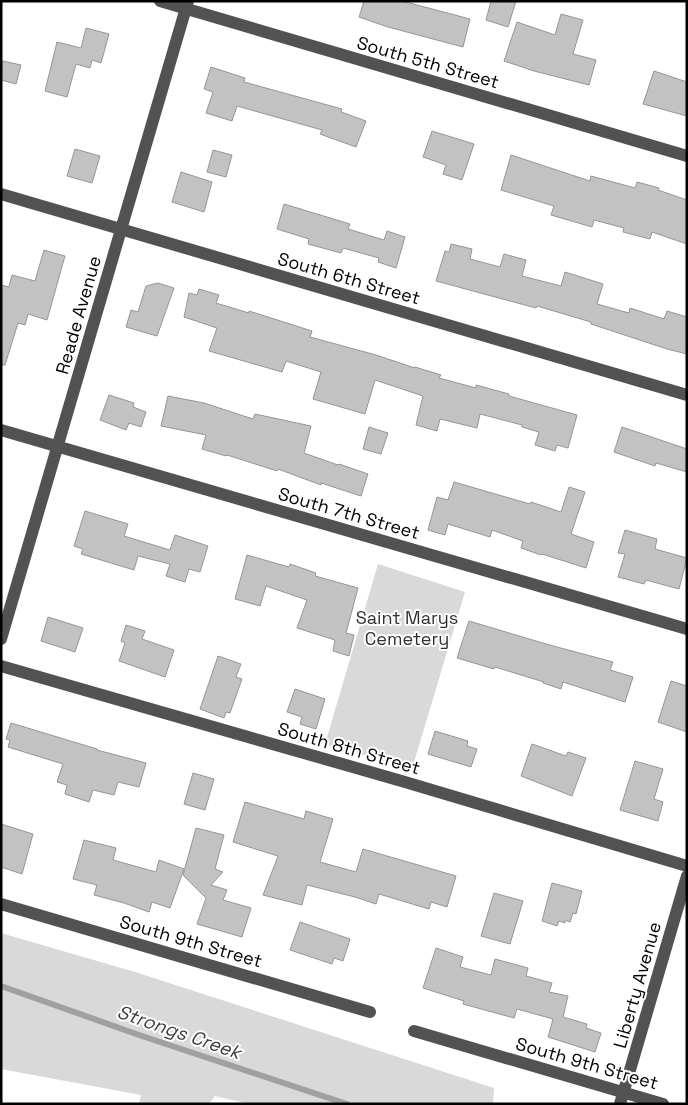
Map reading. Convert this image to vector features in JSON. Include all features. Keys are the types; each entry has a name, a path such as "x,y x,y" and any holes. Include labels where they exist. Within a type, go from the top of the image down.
{"street":[{"name":"South 5th Street","path":"160,1 187,5 687,156"},
{"name":"Reade Avenue","path":"1,639 187,5"},
{"name":"South 6th Street","path":"1,194 687,395"},
{"name":"South 7th Street","path":"1,430 687,629"},
{"name":"South 8th Street","path":"1,666 405,782 687,866"},
{"name":"Liberty Avenue","path":"622,1098 687,876"},
{"name":"South 9th Street","path":"1,904 370,1012"},
{"name":"South 9th Street","path":"414,1031 622,1098 663,1104"}],"green space":[{"name":"Saint Marys Cemetery","path":"378,564 465,592 412,769 325,744"},
{"path":"1,933 135,972 494,1088 493,1104 249,1104 215,1096 209,1104 139,1104 141,1095 1,1069"}],"building":[{"path":"364,1 402,1 470,19 463,47 388,27 359,17"},
{"path":"491,1 516,1 508,27 486,20"},
{"path":"561,14 583,20 573,54 596,60 589,85 504,61 517,22 555,35"},
{"path":"86,28 109,34 101,63 92,60 90,68 76,64 67,97 45,91 57,42 81,48"},
{"path":"3,61 21,65 16,84 1,80"},
{"path":"211,67 245,78 244,82 342,109 341,112 366,121 356,147 320,134 322,130 237,106 232,121 206,113 213,92 204,89"},
{"path":"654,71 687,82 687,116 643,104"},
{"path":"432,131 474,144 462,180 443,174 446,165 423,157"},
{"path":"75,149 100,156 92,183 67,176"},
{"path":"213,150 232,155 226,177 207,172"},
{"path":"511,155 590,181 591,176 635,188 637,182 659,188 658,190 687,200 687,244 652,232 650,239 623,232 624,228 594,220 592,227 551,215 554,206 501,190"},
{"path":"181,172 212,182 204,212 172,202"},
{"path":"284,204 350,224 348,229 384,240 387,231 405,237 396,268 378,262 379,258 343,248 341,253 308,244 309,239 277,229"},
{"path":"451,244 472,249 470,259 500,267 504,254 526,260 522,276 561,286 565,272 603,284 597,304 629,313 630,308 664,319 667,311 687,317 687,354 537,306 536,308 436,281 445,251 449,252"},
{"path":"44,250 65,256 47,320 28,314 25,325 18,323 5,365 1,365 1,285 9,287 12,275 35,281"},
{"path":"158,283 174,288 157,336 126,327 131,310 138,312 146,286"},
{"path":"199,289 219,295 216,303 249,313 249,311 312,331 310,337 441,375 439,378 476,388 476,385 577,415 568,448 557,445 555,451 535,445 539,432 522,427 522,425 480,414 477,428 440,419 437,431 416,425 423,396 375,380 365,414 313,399 321,372 286,361 282,372 209,351 217,328 184,317 189,293 197,295"},
{"path":"109,395 134,403 133,407 146,412 141,427 129,423 126,430 100,420"},
{"path":"168,396 204,403 253,419 255,414 311,426 304,453 368,474 361,496 321,483 321,485 278,469 277,471 202,449 206,435 161,426"},
{"path":"369,427 388,433 381,454 363,449"},
{"path":"622,427 687,449 687,472 656,463 655,466 614,452"},
{"path":"454,482 530,504 531,502 561,512 569,487 585,492 571,534 594,542 586,568 521,548 523,541 492,530 490,537 448,524 445,535 428,530 437,497 448,500"},
{"path":"85,511 128,524 124,536 170,550 175,535 208,546 200,572 189,569 185,582 166,576 170,564 138,556 134,570 81,554 83,549 74,546"},
{"path":"625,530 657,539 655,549 687,558 679,589 646,580 644,584 618,577 625,554 618,553"},
{"path":"247,555 289,567 290,564 316,573 315,576 358,588 346,633 354,635 349,656 333,651 335,640 297,628 307,600 266,586 260,606 235,599"},
{"path":"48,617 83,628 75,652 41,641"},
{"path":"469,621 613,662 610,670 633,677 625,702 563,682 561,689 495,667 494,669 457,658"},
{"path":"126,625 145,631 142,639 174,650 165,677 119,661 125,643 121,641"},
{"path":"218,656 241,664 236,677 242,679 230,713 226,712 224,718 200,709"},
{"path":"671,681 687,686 687,732 658,722"},
{"path":"295,689 325,699 316,729 300,724 302,717 287,712"},
{"path":"11,723 146,763 139,787 118,782 114,795 93,790 89,802 65,794 67,785 57,782 63,764 8,747 10,740 6,739"},
{"path":"435,731 468,741 467,746 477,749 471,767 428,754"},
{"path":"532,744 566,756 568,752 586,758 572,796 521,776"},
{"path":"635,761 663,769 654,799 663,802 658,821 620,810"},
{"path":"193,773 214,779 205,810 184,804"},
{"path":"245,802 304,819 306,811 333,819 320,862 356,872 363,849 456,876 447,907 431,902 429,909 379,894 376,904 307,885 302,905 263,895 278,856 233,842"},
{"path":"1,824 33,834 22,874 1,867"},
{"path":"196,828 224,835 215,869 223,872 211,885 227,890 223,900 251,908 242,937 197,924 206,898 183,875"},
{"path":"84,840 116,848 113,860 156,872 159,860 184,869 170,908 152,902 149,912 94,895 97,885 73,879"},
{"path":"552,883 582,891 576,914 573,913 570,922 565,920 565,923 559,921 557,926 542,921"},
{"path":"494,893 523,901 510,944 481,936"},
{"path":"300,922 350,939 343,961 334,958 332,964 290,950"},
{"path":"436,948 463,957 460,967 491,975 495,959 528,968 526,976 552,983 549,992 568,996 563,1017 587,1024 586,1028 601,1033 595,1052 548,1037 553,1019 517,1009 514,1018 463,1004 464,1001 423,988"}],"waterway":[{"name":"Strongs Creek","path":"1,986 139,1035 347,1104"}]}
